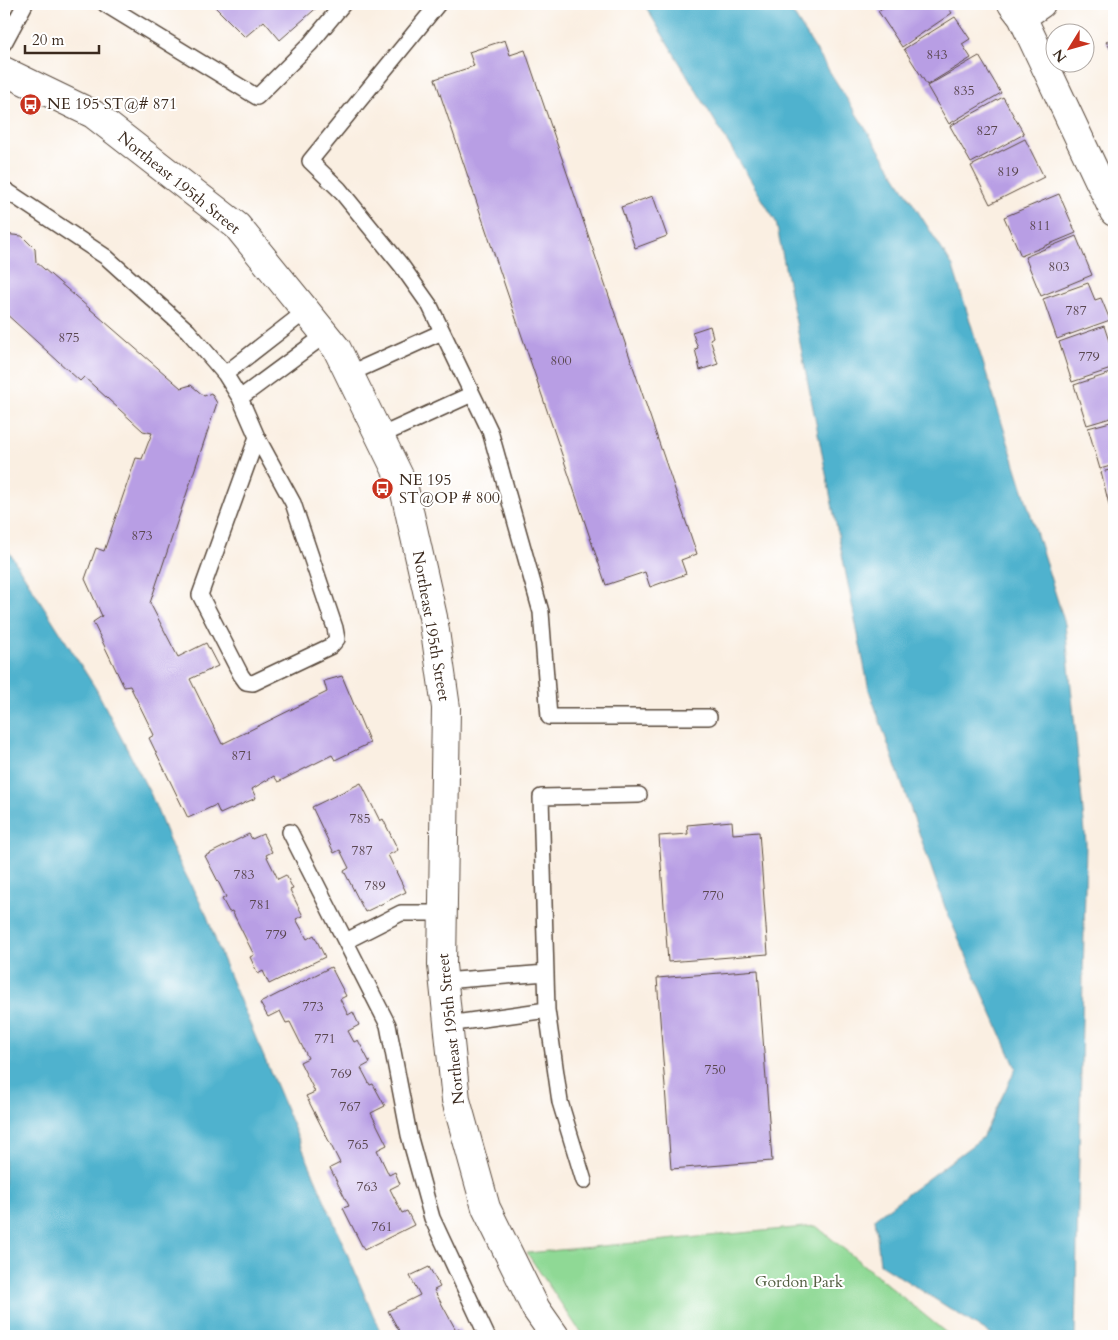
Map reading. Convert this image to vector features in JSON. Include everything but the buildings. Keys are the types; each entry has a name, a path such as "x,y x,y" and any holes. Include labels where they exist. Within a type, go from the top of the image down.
{"street":[{"path":"1025,8 1114,212"},
{"name":"Northeast 195th Street","path":"4,71 93,114 237,226 337,350 403,484 433,617 446,708 444,981 456,1100 486,1208 536,1309 555,1336"}],"lane":[{"path":"4,44 25,4"},
{"path":"105,4 256,97 310,44 343,4"},
{"path":"438,4 310,161 339,189 401,265 430,306 490,431 541,612 549,716 709,717"},
{"path":"4,189 106,257 188,331 225,374 240,398 257,437 293,503 337,639 330,646 253,684 246,682 241,675 200,595 257,437"},
{"path":"225,374 306,311"},
{"path":"349,374 442,332"},
{"path":"240,398 325,335"},
{"path":"380,436 472,394"},
{"path":"584,1181 560,1102 547,1010 541,796 639,795"},
{"path":"290,832 388,1025 409,1135 432,1218 487,1336"},
{"path":"346,941 401,913 443,913"},
{"path":"444,981 546,972"},
{"path":"448,1024 547,1010"}],"green space":[{"name":"Gordon Park","path":"816,1226 950,1336 583,1336 527,1253"}],"water":[{"path":"644,4 787,4 953,267 1065,624 1086,843 1075,1336 993,1336 880,1264 875,1218 982,1138 1016,1068 946,910 869,690 776,222"},
{"path":"4,544 96,689 151,795 174,852 207,916 222,958 382,1336 4,1336"}],"place":[{"name":"NE 195 ST@# 871","path":"31,104"},
{"name":"NE 195 ST@OP # 800","path":"383,489"}]}
